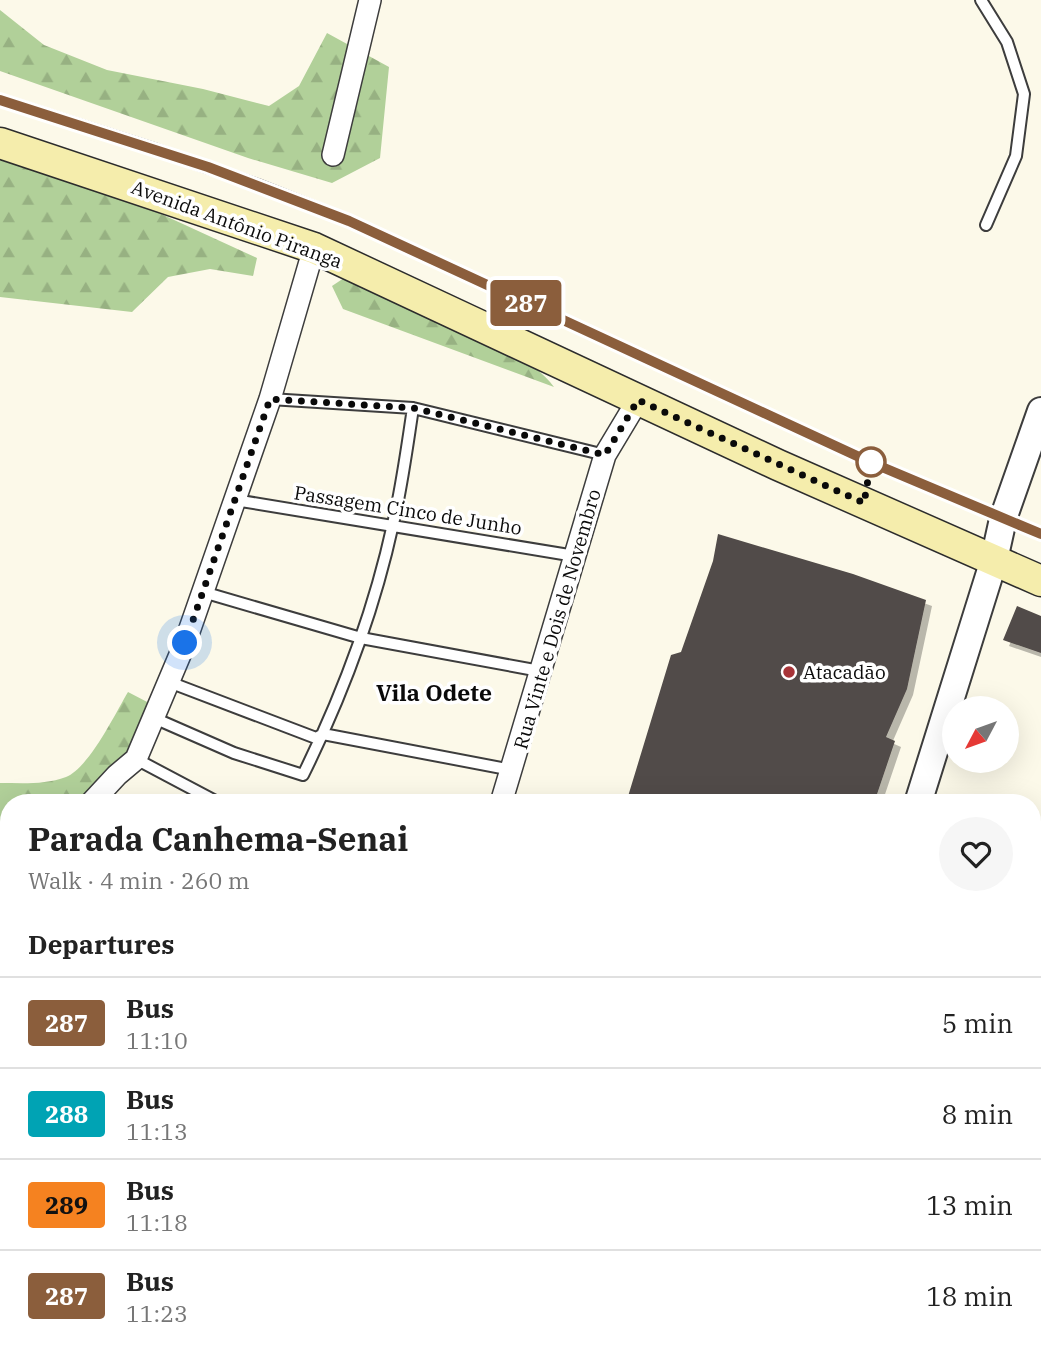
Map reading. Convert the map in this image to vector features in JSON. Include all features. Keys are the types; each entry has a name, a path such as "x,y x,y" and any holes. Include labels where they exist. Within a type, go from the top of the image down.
{"main road":[{"name":"Avenida Antônio Piranga","path":"0,143 314,248 778,465 1041,581"}],"street":[{"path":"333,155 370,0"},
{"path":"99,794 136,759 169,682 270,399 314,248"},
{"name":"Rua Vinte e Dois de Novembro","path":"504,794 605,455 638,400"},
{"path":"921,794 994,560 1003,519 1041,411"}],"lane":[{"path":"981,0 1007,43 1024,94 1016,156 986,225"},
{"path":"0,100 258,185 349,221 870,462 1041,534"},
{"path":"270,399 413,408 605,455"},
{"path":"153,718 234,753 303,775 323,734 362,638 393,525 413,408"},
{"name":"Passagem Cinco de Junho","path":"234,500 575,556"},
{"path":"203,592 362,638 540,671"},
{"path":"169,682 316,738 323,734 512,770"},
{"path":"136,759 202,794"}],"green space":[{"path":"0,10 44,45 107,70 203,89 269,106 299,86 327,33 389,67 380,158 332,183 248,158 0,71"},
{"path":"0,160 135,202 257,258 253,276 210,269 168,277 132,312 0,297"},
{"path":"344,278 426,310 487,338 537,370 554,387 343,309 332,286"},
{"path":"128,692 153,705 136,741 101,784 87,794 0,794 0,783 33,783 66,777 84,763"}],"building":[{"name":"Atacadão","path":"718,534 853,574 926,600 907,689 886,737 895,741 877,794 629,794 671,655 681,652 713,561"},
{"path":"1017,606 1041,616 1041,653 1003,640"}],"bus line":[{"name":"287","path":"0,100 208,167 349,221 870,462 1041,534"}],"place":[{"name":"Atacadão","path":"789,672"}],"district":[{"name":"Vila Odete","path":"434,692"}],"route":[{"path":"185,643 270,399 413,408 605,455 638,400 864,503 871,462"}]}
